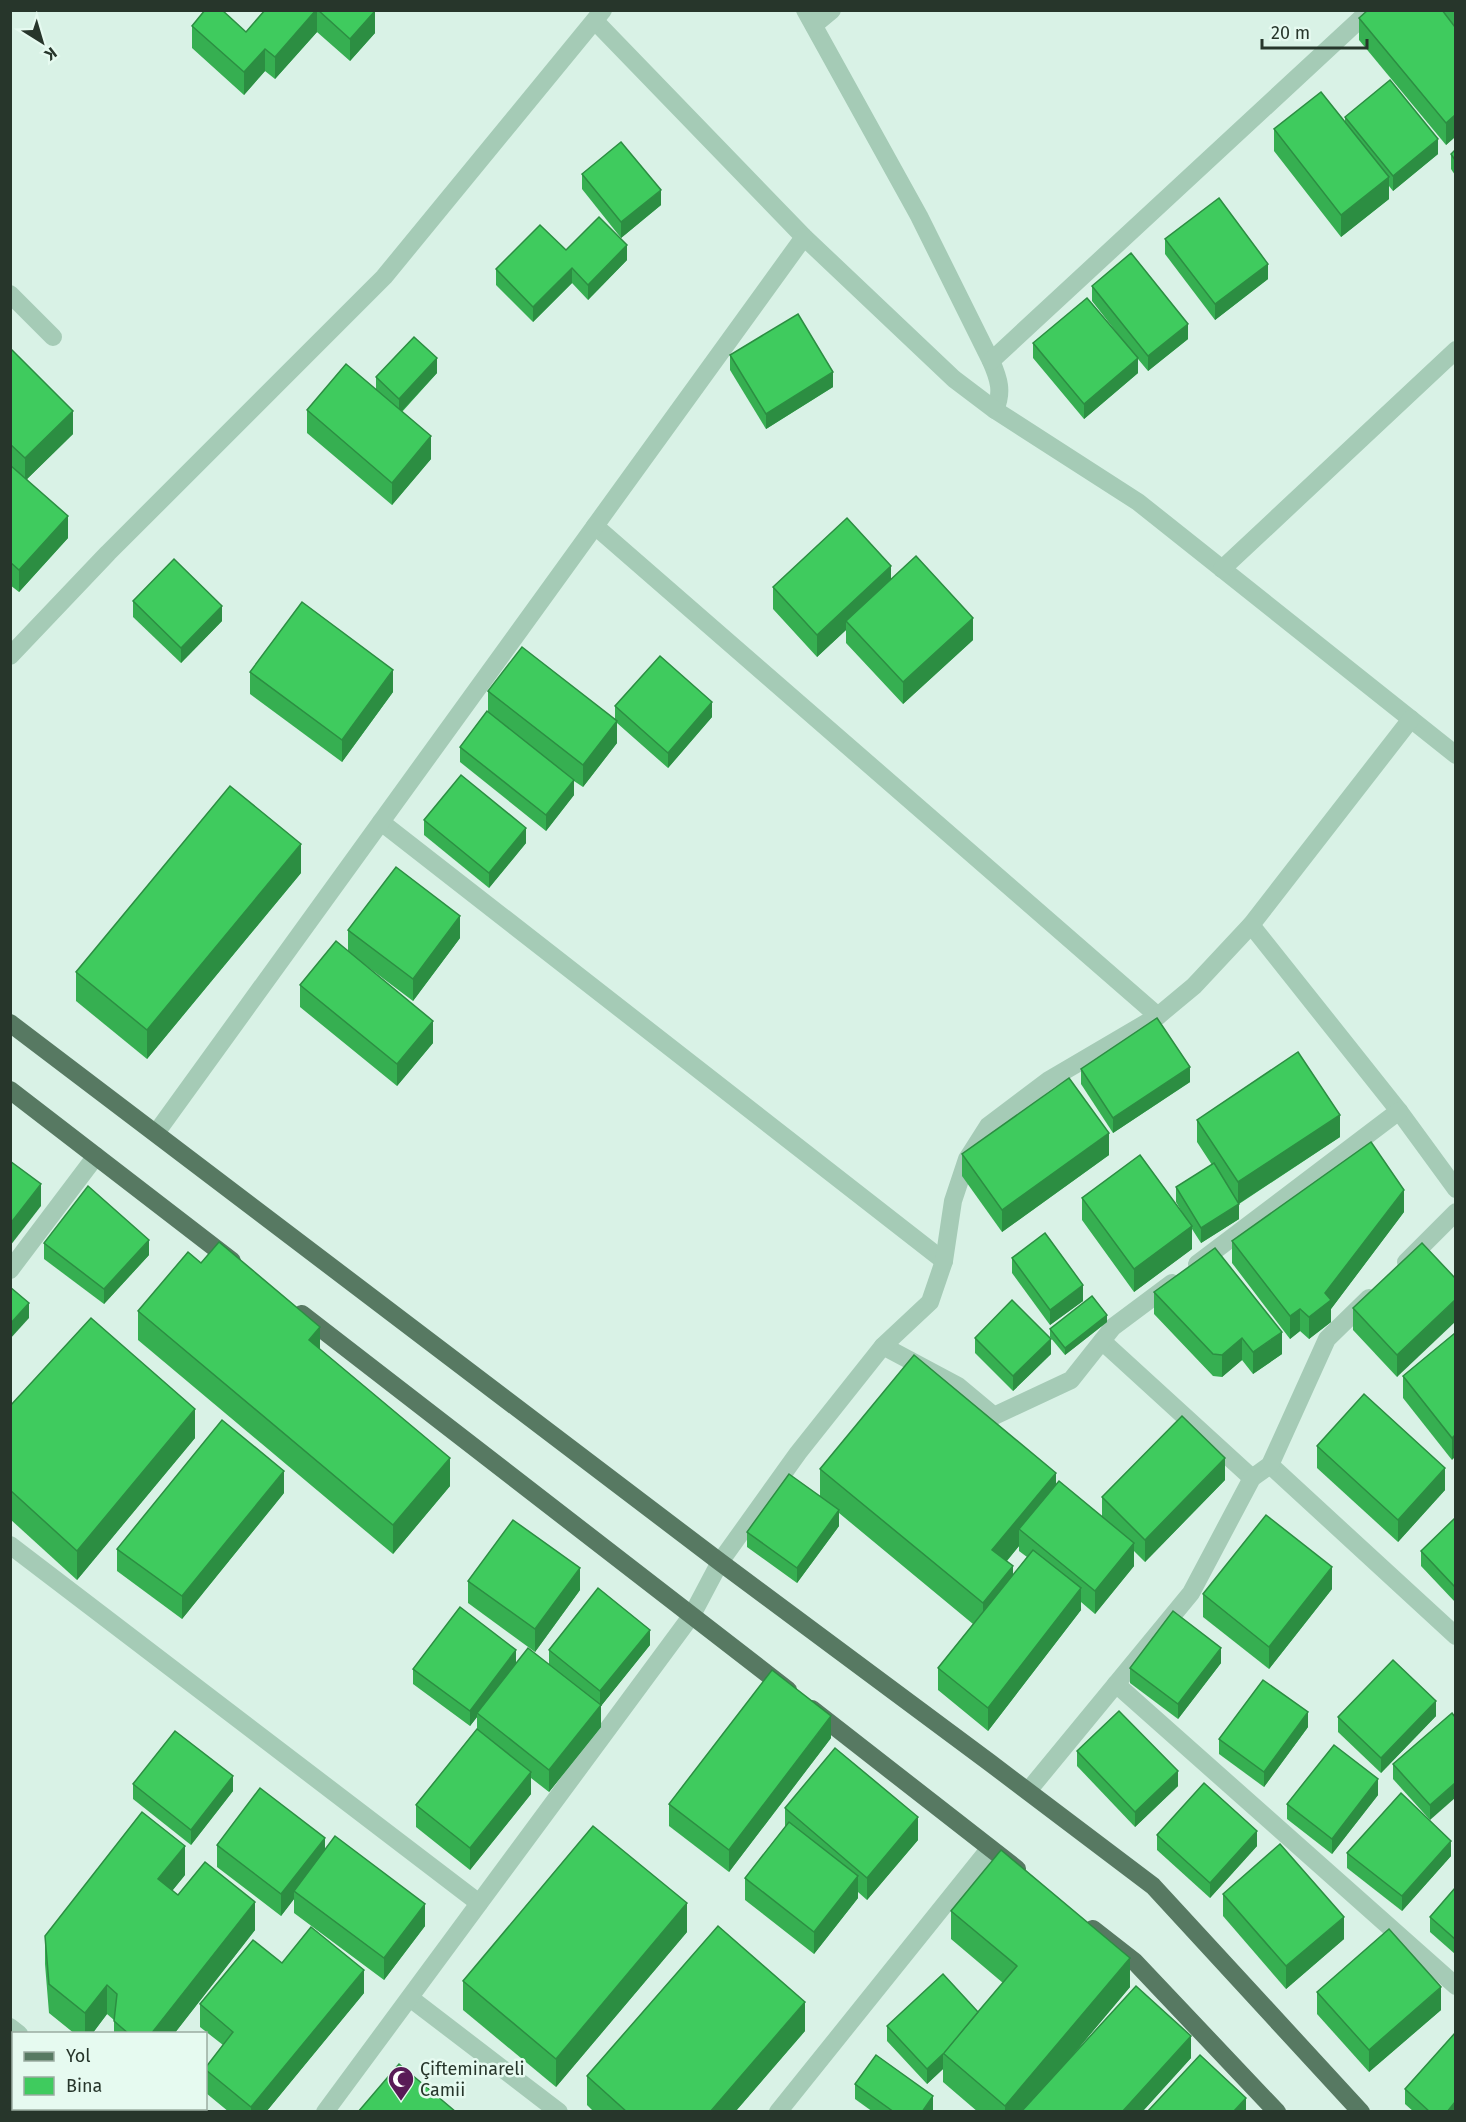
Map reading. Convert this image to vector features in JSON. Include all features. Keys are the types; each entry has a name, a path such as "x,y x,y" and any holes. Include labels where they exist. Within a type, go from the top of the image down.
{"main road":[{"path":"10,1023 720,1562 1153,1886 1361,2112"},
{"path":"10,1090 248,1272"},
{"path":"285,1302 692,1615 1035,1883"},
{"path":"1080,1918 1134,1961 1277,2112"}],"street":[{"path":"832,10 810,18 919,216 991,361 999,378 1000,390 995,410"},
{"path":"991,361 1370,10"},
{"path":"10,656 108,553 384,277 599,16 804,237 954,379 995,410 1138,502 1455,755"},
{"path":"156,1133 804,237"},
{"path":"10,294 53,337"},
{"path":"1222,569 1455,350"},
{"path":"595,526 1158,1016"},
{"path":"325,2112 692,1615 720,1562 798,1453 883,1346 930,1302 945,1261 953,1201 967,1159 988,1126 1049,1080 1158,1016 1194,986 1251,925 1411,719"},
{"path":"381,822 945,1261"},
{"path":"1251,925 1399,1111 1455,1190"},
{"path":"883,1346 958,1386 994,1416 1071,1380 1113,1327 1399,1111"},
{"path":"10,1270 96,1156"},
{"path":"1028,1791 1191,1593 1252,1478 1270,1465 1327,1339 1455,1212"},
{"path":"1102,1341 1252,1478"},
{"path":"1270,1465 1455,1636"},
{"path":"10,1545 479,1903"},
{"path":"1116,1684 1455,1986"},
{"path":"778,2112 990,1848"},
{"path":"410,1998 559,2112"}],"building":[{"path":"205,10 222,10 246,32 265,10 316,10 275,57 265,49 244,72 192,26"},
{"path":"318,10 375,10 375,11 350,39"},
{"path":"1368,10 1442,10 1455,27 1455,115 1446,123 1359,18"},
{"path":"1390,80 1438,139 1393,176 1345,117"},
{"path":"1321,92 1389,177 1341,215 1274,129"},
{"path":"621,142 661,190 621,222 582,174"},
{"path":"1219,198 1268,264 1215,304 1165,239"},
{"path":"599,217 627,245 588,285 572,268 533,307 496,269 540,225 566,250"},
{"path":"1131,253 1188,324 1148,356 1092,286"},
{"path":"1087,298 1138,358 1084,404 1033,343"},
{"path":"798,314 833,372 766,414 730,355"},
{"path":"414,337 437,358 399,399 376,377"},
{"path":"10,348 73,411 25,458 10,444"},
{"path":"346,364 431,436 392,483 307,410"},
{"path":"10,465 68,516 19,570 10,562"},
{"path":"847,518 891,566 817,635 773,587"},
{"path":"916,556 973,618 903,682 846,621"},
{"path":"174,559 222,606 181,648 133,601"},
{"path":"302,602 393,670 342,740 250,672"},
{"path":"522,647 617,721 583,765 488,691"},
{"path":"660,656 712,702 668,753 615,706"},
{"path":"487,711 574,780 546,815 460,747"},
{"path":"461,775 526,828 489,873 424,820"},
{"path":"230,786 301,844 147,1030 76,972"},
{"path":"396,867 460,916 413,979 348,930"},
{"path":"336,941 433,1021 397,1064 300,985"},
{"path":"1157,1018 1190,1067 1113,1118 1081,1069"},
{"path":"1298,1052 1340,1115 1238,1182 1197,1120"},
{"path":"1069,1078 1109,1133 1002,1210 962,1154"},
{"path":"1371,1142 1404,1190 1325,1293 1331,1300 1309,1317 1300,1309 1290,1316 1232,1241"},
{"path":"1140,1155 1192,1226 1134,1269 1082,1198"},
{"path":"10,1161 41,1184 10,1224"},
{"path":"1214,1163 1239,1204 1201,1228 1176,1187"},
{"path":"88,1186 149,1240 104,1289 44,1243"},
{"path":"1045,1233 1083,1285 1050,1310 1012,1258"},
{"path":"219,1242 320,1327 309,1340 450,1458 393,1525 138,1311 188,1252 201,1263"},
{"path":"1422,1243 1455,1278 1455,1300 1397,1355 1353,1308"},
{"path":"1215,1248 1282,1332 1253,1352 1242,1338 1222,1355 1213,1354 1154,1292"},
{"path":"10,1287 29,1303 10,1324"},
{"path":"1092,1296 1107,1315 1065,1348 1050,1329"},
{"path":"1012,1300 1051,1339 1013,1376 975,1338"},
{"path":"91,1318 195,1409 77,1551 10,1490 10,1406"},
{"path":"1455,1333 1455,1435 1452,1438 1403,1376"},
{"path":"914,1355 1056,1473 992,1550 1013,1566 983,1603 820,1469"},
{"path":"1364,1394 1445,1468 1398,1520 1317,1446"},
{"path":"1182,1416 1225,1458 1145,1540 1102,1497"},
{"path":"222,1420 284,1471 182,1596 117,1549"},
{"path":"789,1474 839,1510 797,1568 747,1532"},
{"path":"1059,1481 1134,1543 1095,1591 1019,1529"},
{"path":"1266,1515 1332,1567 1269,1647 1203,1594"},
{"path":"1455,1518 1455,1587 1421,1551"},
{"path":"513,1520 580,1568 535,1629 468,1581"},
{"path":"1033,1550 1081,1588 988,1708 938,1668"},
{"path":"598,1588 650,1630 600,1691 549,1650"},
{"path":"460,1607 516,1650 470,1711 413,1669"},
{"path":"1173,1611 1221,1648 1178,1704 1130,1668"},
{"path":"528,1648 601,1705 549,1770 477,1713"},
{"path":"1393,1660 1436,1701 1381,1758 1338,1717"},
{"path":"772,1670 831,1716 729,1850 669,1804"},
{"path":"1263,1680 1308,1712 1264,1772 1219,1739"},
{"path":"1119,1711 1178,1771 1135,1812 1077,1751"},
{"path":"1452,1713 1455,1717 1455,1783 1430,1805 1393,1764"},
{"path":"477,1729 531,1772 470,1848 416,1805"},
{"path":"175,1731 233,1776 191,1830 133,1784"},
{"path":"1334,1745 1378,1779 1332,1839 1287,1804"},
{"path":"835,1748 918,1817 867,1878 785,1808"},
{"path":"1204,1783 1257,1831 1210,1883 1157,1835"},
{"path":"260,1788 325,1838 281,1894 217,1845"},
{"path":"1401,1793 1451,1841 1402,1896 1347,1853"},
{"path":"142,1812 185,1846 158,1879 178,1895 205,1862 255,1902 153,2032 127,2032 114,2021 117,1994 107,1985 85,2013 49,1984 45,1936"},
{"path":"789,1822 858,1876 814,1932 745,1878"},
{"path":"593,1826 687,1903 556,2059 463,1981"},
{"path":"335,1836 425,1904 384,1958 294,1891"},
{"path":"1280,1844 1344,1917 1286,1966 1223,1894"},
{"path":"1001,1850 1130,1958 1005,2106 943,2053 1017,1966 951,1911"},
{"path":"1455,1888 1455,1939 1430,1917"},
{"path":"718,1926 805,2002 710,2112 627,2112 587,2076"},
{"path":"311,1927 364,1970 251,2107 207,2071 207,2066 233,2032 200,2004 253,1940 282,1963"},
{"path":"1389,1929 1441,1987 1369,2050 1317,1992"},
{"path":"943,1974 978,2012 944,2053 927,2069 887,2026"},
{"path":"1136,1986 1191,2036 1122,2112 1021,2112"},
{"path":"1455,2033 1455,2102 1447,2112 1430,2112 1405,2089"},
{"path":"876,2055 933,2096 922,2112 894,2112 855,2084"},
{"path":"1200,2055 1246,2098 1233,2112 1147,2112"},
{"path":"399,2064 456,2112 358,2112"},
{"path":"10,2102 12,2110 21,2110 20,2112 10,2112"}],"place":[{"name":"Çifteminareli Camii","path":"401,2102"}]}
